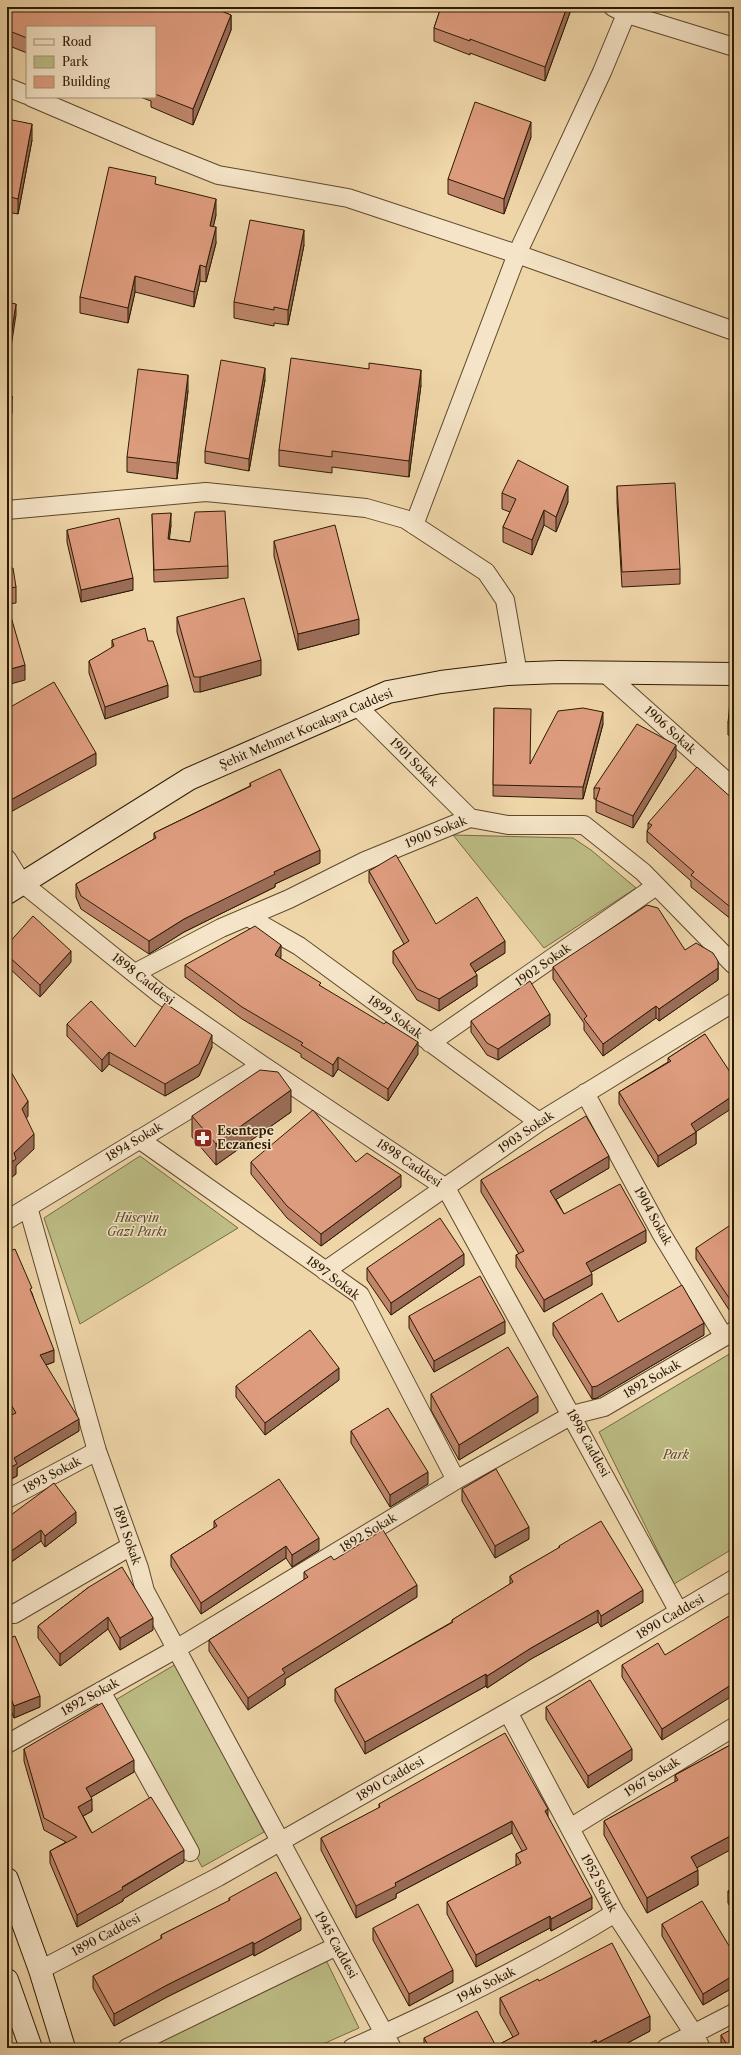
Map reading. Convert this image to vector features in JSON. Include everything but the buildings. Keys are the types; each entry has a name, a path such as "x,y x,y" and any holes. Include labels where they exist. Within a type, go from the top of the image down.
{"street":[{"path":"414,525 518,254 623,9 734,47"},
{"path":"7,87 26,95"},
{"path":"33,98 218,175 348,198 518,254 734,331"},
{"path":"7,510 206,492 366,508 405,519 486,572 505,600 518,674"},
{"name":"1906 Sokak","path":"605,673 734,788"},
{"name":"Şehit Mehmet Kocakaya Caddesi","path":"14,887 189,779 388,692 442,682 518,674 734,674"},
{"name":"1901 Sokak","path":"357,706 470,818"},
{"name":"1900 Sokak","path":"135,973 221,928 248,917 365,861 470,818 508,825 584,825 643,872 734,965"},
{"path":"7,859 14,887"},
{"name":"1902 Sokak","path":"430,1043 656,886"},
{"name":"1898 Caddesi","path":"14,887 135,973 160,994 446,1188 679,1612"},
{"name":"1899 Sokak","path":"248,917 299,946 539,1122"},
{"name":"1903 Sokak","path":"325,1271 539,1122 734,1002"},
{"name":"1894 Sokak","path":"7,1220 262,1064"},
{"name":"1904 Sokak","path":"585,1093 662,1233 729,1334"},
{"name":"1897 Sokak","path":"139,1139 360,1295 456,1480"},
{"name":"1891 Sokak","path":"28,1207 97,1451 131,1546 145,1591 280,1841"},
{"name":"1892 Sokak","path":"7,1744 176,1649 456,1480 572,1415 604,1407 729,1334"},
{"name":"1893 Sokak","path":"7,1500 97,1451"},
{"path":"14,1614 131,1546"},
{"name":"1890 Caddesi","path":"40,1970 218,1877 508,1712 734,1579"},
{"path":"101,1691 190,1852"},
{"name":"1952 Sokak","path":"508,1712 615,1913 698,2041"},
{"name":"1967 Sokak","path":"570,1828 734,1726"},
{"name":"1945 Caddesi","path":"280,1841 389,2041"},
{"path":"7,1879 40,1970 64,2048"},
{"name":"1946 Sokak","path":"352,2048 389,2041 420,2018 562,1946 615,1913"},
{"path":"127,2048 337,1946"},
{"path":"7,1973 40,1970"},
{"path":"7,1980 31,2048"},
{"path":"666,2048 698,2041 734,2013"}],"green space":[{"path":"453,835 573,838 591,850 636,888 544,948"},
{"name":"Hüseyin Gazi Parkı","path":"140,1156 238,1228 80,1324 44,1218"},
{"name":"Park","path":"731,1353 734,1359 734,1548 674,1584 599,1432"},
{"path":"176,1664 264,1832 202,1867 112,1702"},
{"path":"326,1960 359,2028 314,2048 145,2048"}],"place":[{"name":"Esentepe Eczanesi","path":"203,1138"}]}
